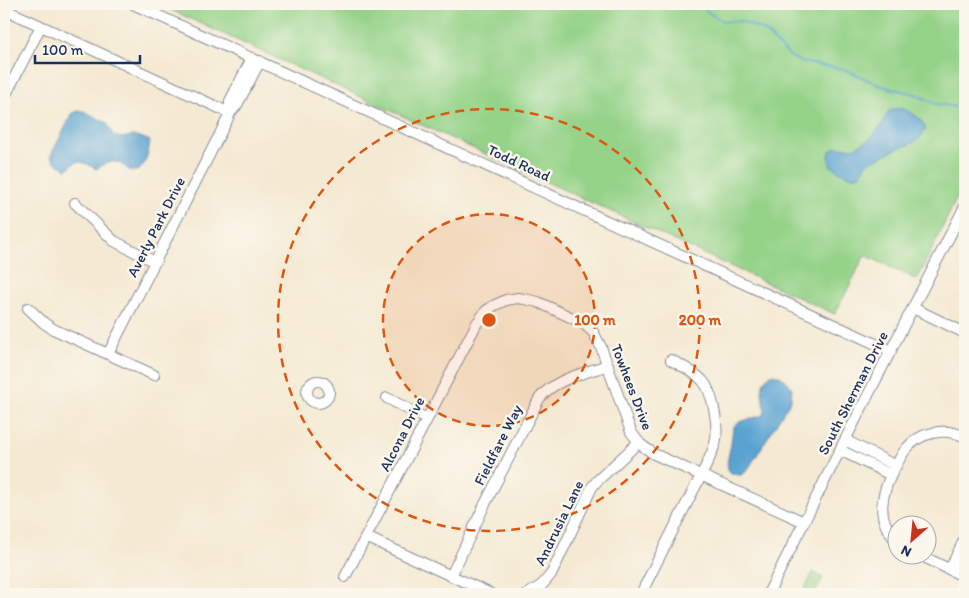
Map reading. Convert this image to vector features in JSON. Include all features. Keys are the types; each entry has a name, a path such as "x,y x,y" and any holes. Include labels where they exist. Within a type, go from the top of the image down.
{"street":[{"name":"Todd Road","path":"133,4 891,351"},
{"path":"4,9 230,113"},
{"path":"4,98 41,26"},
{"name":"Averly Park Drive","path":"108,354 227,120 230,113 230,101 256,60"},
{"path":"75,203 114,241 155,262"},
{"name":"South Sherman Drive","path":"768,594 965,206"},
{"name":"Towhees Drive","path":"491,307 506,300 524,299 538,302 585,325 601,347 629,428 638,442 648,451 804,522"},
{"name":"Alcona Drive","path":"345,577 477,323 482,315 491,307"},
{"path":"28,308 52,329 154,375"},
{"path":"913,308 965,332"},
{"path":"641,594 701,476 716,439 712,398 707,386 698,376 671,360"},
{"name":"Fieldfare Way","path":"451,576 485,504 539,399 557,383 608,365"},
{"path":"387,398 427,419"},
{"path":"886,524 882,502 884,492 906,449 922,436 931,433 948,432 965,437"},
{"path":"845,440 894,471"},
{"name":"Andrusia Lane","path":"528,594 542,585 552,573 592,487 638,442"},
{"path":"840,450 894,471"},
{"path":"366,537 491,594"},
{"path":"950,569 965,538"},
{"path":"936,562 965,577"}],"green space":[{"path":"158,4 965,4 965,181 917,280 865,255 835,314"},
{"path":"813,572 823,578 815,594 802,594"}],"water":[{"path":"900,108 916,115 922,121 926,129 920,138 909,145 868,162 860,175 852,177 830,165 830,151 836,147 854,148 870,139 881,126 888,112"},
{"path":"79,110 107,123 116,136 121,138 136,136 150,141 146,160 141,168 137,171 131,171 118,163 112,162 96,169 78,162 67,169 55,162 51,155 72,114"},
{"path":"771,374 781,377 790,385 792,388 791,400 747,471 741,475 734,474 730,472 727,464 733,427 739,422 764,415 762,386"}],"waterway":[{"path":"699,4 724,22 740,21 763,30 790,56 801,62 844,69 881,86 915,94 936,104 965,108"}]}
